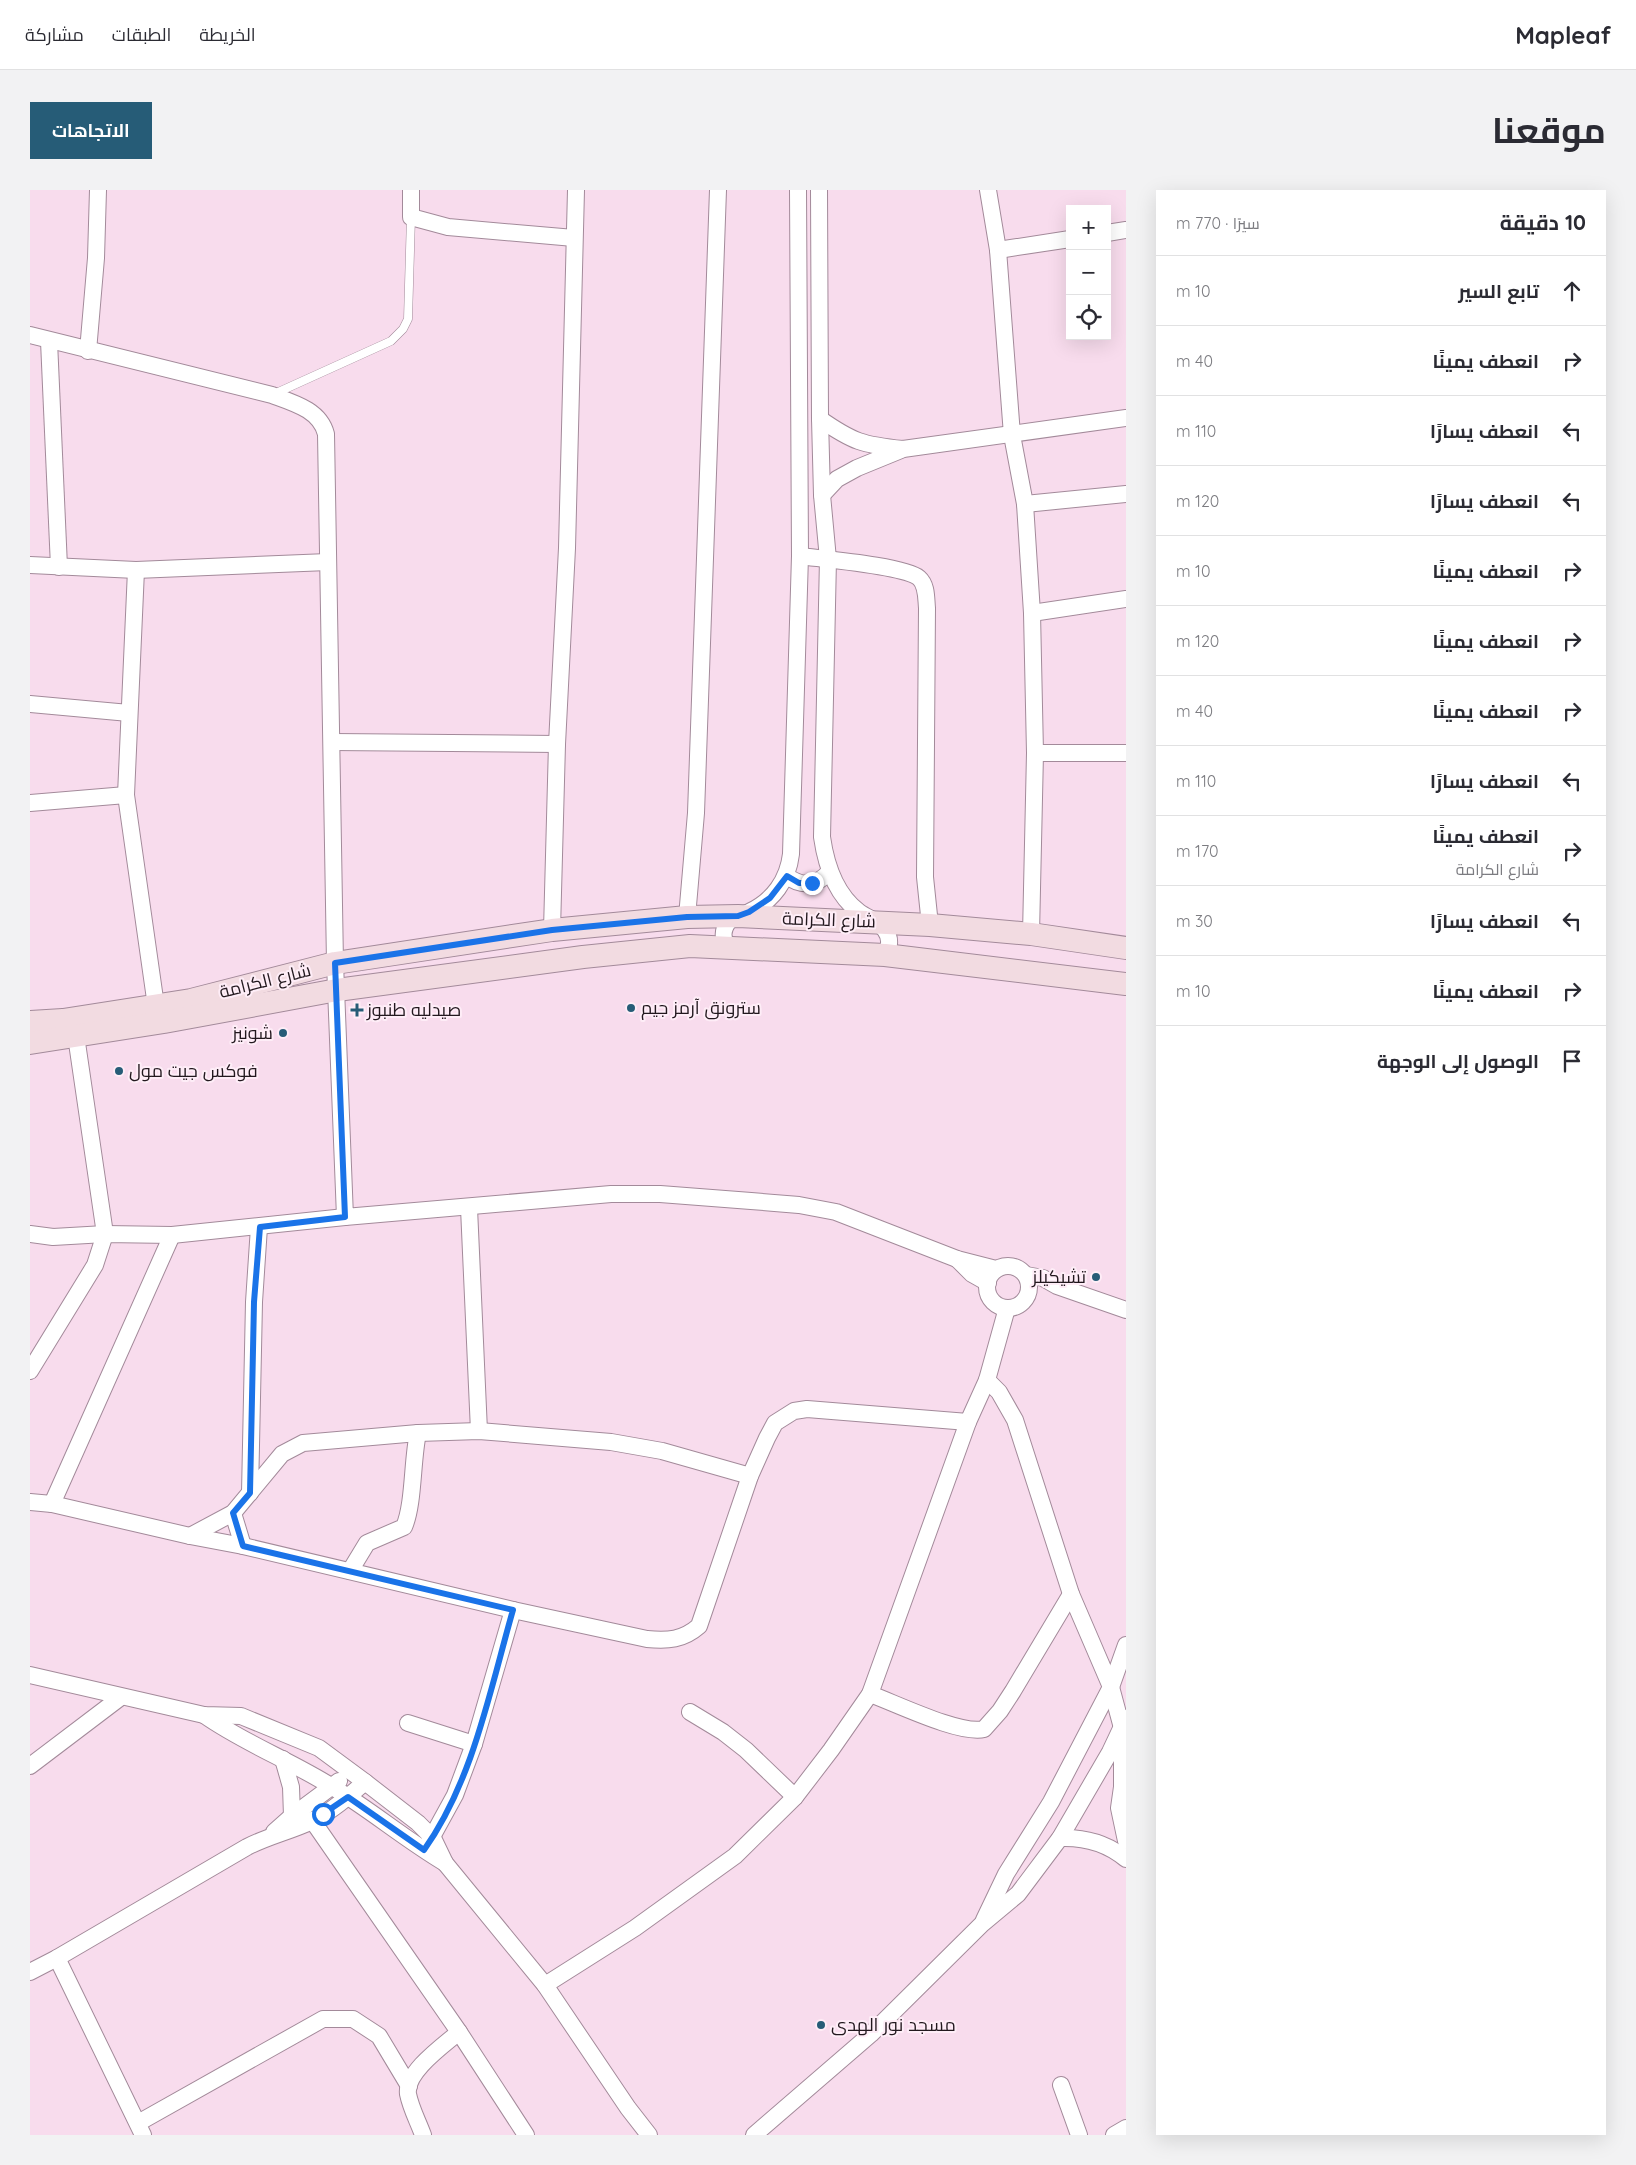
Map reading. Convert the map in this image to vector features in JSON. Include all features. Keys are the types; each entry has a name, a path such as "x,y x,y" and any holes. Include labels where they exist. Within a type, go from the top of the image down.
{"street":[{"path":"88,351 96,258 98,190"},
{"path":"411,190 411,218 458,228 574,238"},
{"path":"552,930 557,744 567,548 576,190"},
{"path":"687,917 696,813 718,190"},
{"path":"728,947 723,938 725,927 732,918 749,912 770,898 787,876 791,854 800,556 798,190"},
{"path":"819,190 820,419 822,495 828,559 822,837 829,872 847,900 859,912 882,926 888,935 889,946 884,955"},
{"path":"988,190 998,250 1012,435 1025,504 1032,612 1035,754 1031,934"},
{"path":"1111,232 1126,230"},
{"path":"998,250 1066,240"},
{"path":"30,336 272,395 304,407 324,423 326,434 335,963 345,1217"},
{"path":"49,341 59,567"},
{"path":"820,419 848,438 870,446 903,449 1126,418"},
{"path":"822,495 837,479 857,468 903,449"},
{"path":"1025,504 1126,494"},
{"path":"800,556 909,573 919,579 925,589 927,608 925,877 930,925"},
{"path":"30,565 136,570 328,562"},
{"path":"136,570 126,795 156,1006"},
{"path":"1032,612 1126,599"},
{"path":"30,704 129,713"},
{"path":"332,742 557,744"},
{"path":"1035,754 1126,753"},
{"path":"30,803 126,795"},
{"path":"787,876 799,883 806,884 819,881 829,872"},
{"name":"شارع الكرامة","path":"30,1022 63,1020 191,1000 335,963 552,930 687,917 738,916 874,921 1031,934 1126,948"},
{"name":"شارع الكرامة","path":"30,1043 337,990 583,957 690,946 884,955 1126,984"},
{"path":"30,1371 91,1273 105,1234 76,1036"},
{"path":"30,1234 53,1237 105,1234 172,1235 345,1217 469,1208 611,1194 660,1194 799,1205 836,1212 956,1259 976,1263 992,1276"},
{"path":"469,1208 479,1431"},
{"path":"250,1493 254,1302 260,1227"},
{"path":"52,1504 172,1235"},
{"path":"1004,1266 1020,1269 1027,1283 1021,1304 1007,1308 998,1305 992,1300 988,1292 992,1276 1004,1266"},
{"path":"1027,1283 1043,1278 1057,1286 1126,1310"},
{"path":"545,1985 635,1928 735,1856 795,1797 870,1694 968,1422 987,1380 1007,1308"},
{"path":"987,1380 999,1392 1016,1420 1071,1594 1111,1686 1124,1723 1124,1789 1119,1808 1126,1842"},
{"path":"30,1502 52,1504 190,1536 243,1546 513,1610 647,1639 678,1639 689,1635 700,1626 750,1476 775,1423 794,1411 807,1409 968,1422"},
{"path":"190,1536 233,1513 282,1454 303,1443 418,1433 479,1431 612,1442 662,1451 750,1476"},
{"path":"350,1571 366,1543 404,1527 409,1516 414,1454 418,1433"},
{"path":"233,1513 243,1546"},
{"path":"870,1694 941,1722 970,1730 984,1729 1000,1711 1013,1691 1071,1594"},
{"path":"428,1844 455,1795 474,1744 513,1610"},
{"path":"982,1924 1006,1874 1051,1802 1111,1686 1126,1645"},
{"path":"30,1675 204,1715 241,1716 282,1732 319,1748 365,1782 418,1823 428,1844"},
{"path":"30,1766 121,1697"},
{"path":"690,1712 723,1732 746,1750 795,1797"},
{"path":"204,1715 229,1733 283,1758 428,1844 445,1862 545,1985 628,2108 650,2135"},
{"path":"408,1723 474,1744"},
{"path":"754,2135 871,2034 982,1924 1018,1894 1060,1838 1124,1723"},
{"path":"283,1758 291,1787 292,1816"},
{"path":"271,1835 292,1816 333,1787 350,1772"},
{"path":"30,1972 247,1847 271,1835 312,1820 348,1797 365,1782"},
{"path":"312,1820 459,2032 526,2135"},
{"path":"1060,1838 1073,1838 1098,1843 1110,1848 1126,1859"},
{"path":"57,1958 140,2129 323,2019 352,2019 379,2036 408,2086"},
{"path":"423,2135 413,2111 408,2086 412,2077 423,2064 459,2032"},
{"path":"1061,2085 1079,2135"},
{"path":"1114,2135 1126,2128"}],"lane":[{"path":"272,395 391,341 403,329 408,319 410,299 411,218"}],"place":[{"name":"سترونق آرمز جيم","path":"631,1008"},
{"name":"صيدليه طنبوز","path":"357,1010"},
{"name":"شونيز","path":"283,1033"},
{"name":"فوكس جيت مول","path":"119,1071"},
{"name":"تشيكيلز","path":"1096,1277"},
{"name":"مسجد نور الهدى","path":"821,2025"}],"route":[{"path":"323,1814 348,1797 424,1850 433,1838 455,1795 474,1744 513,1610 243,1546 233,1513 250,1493 254,1302 260,1227 345,1217 335,963 552,930 687,917 738,916 760,906 770,898 787,876 799,883 812,883"}]}
